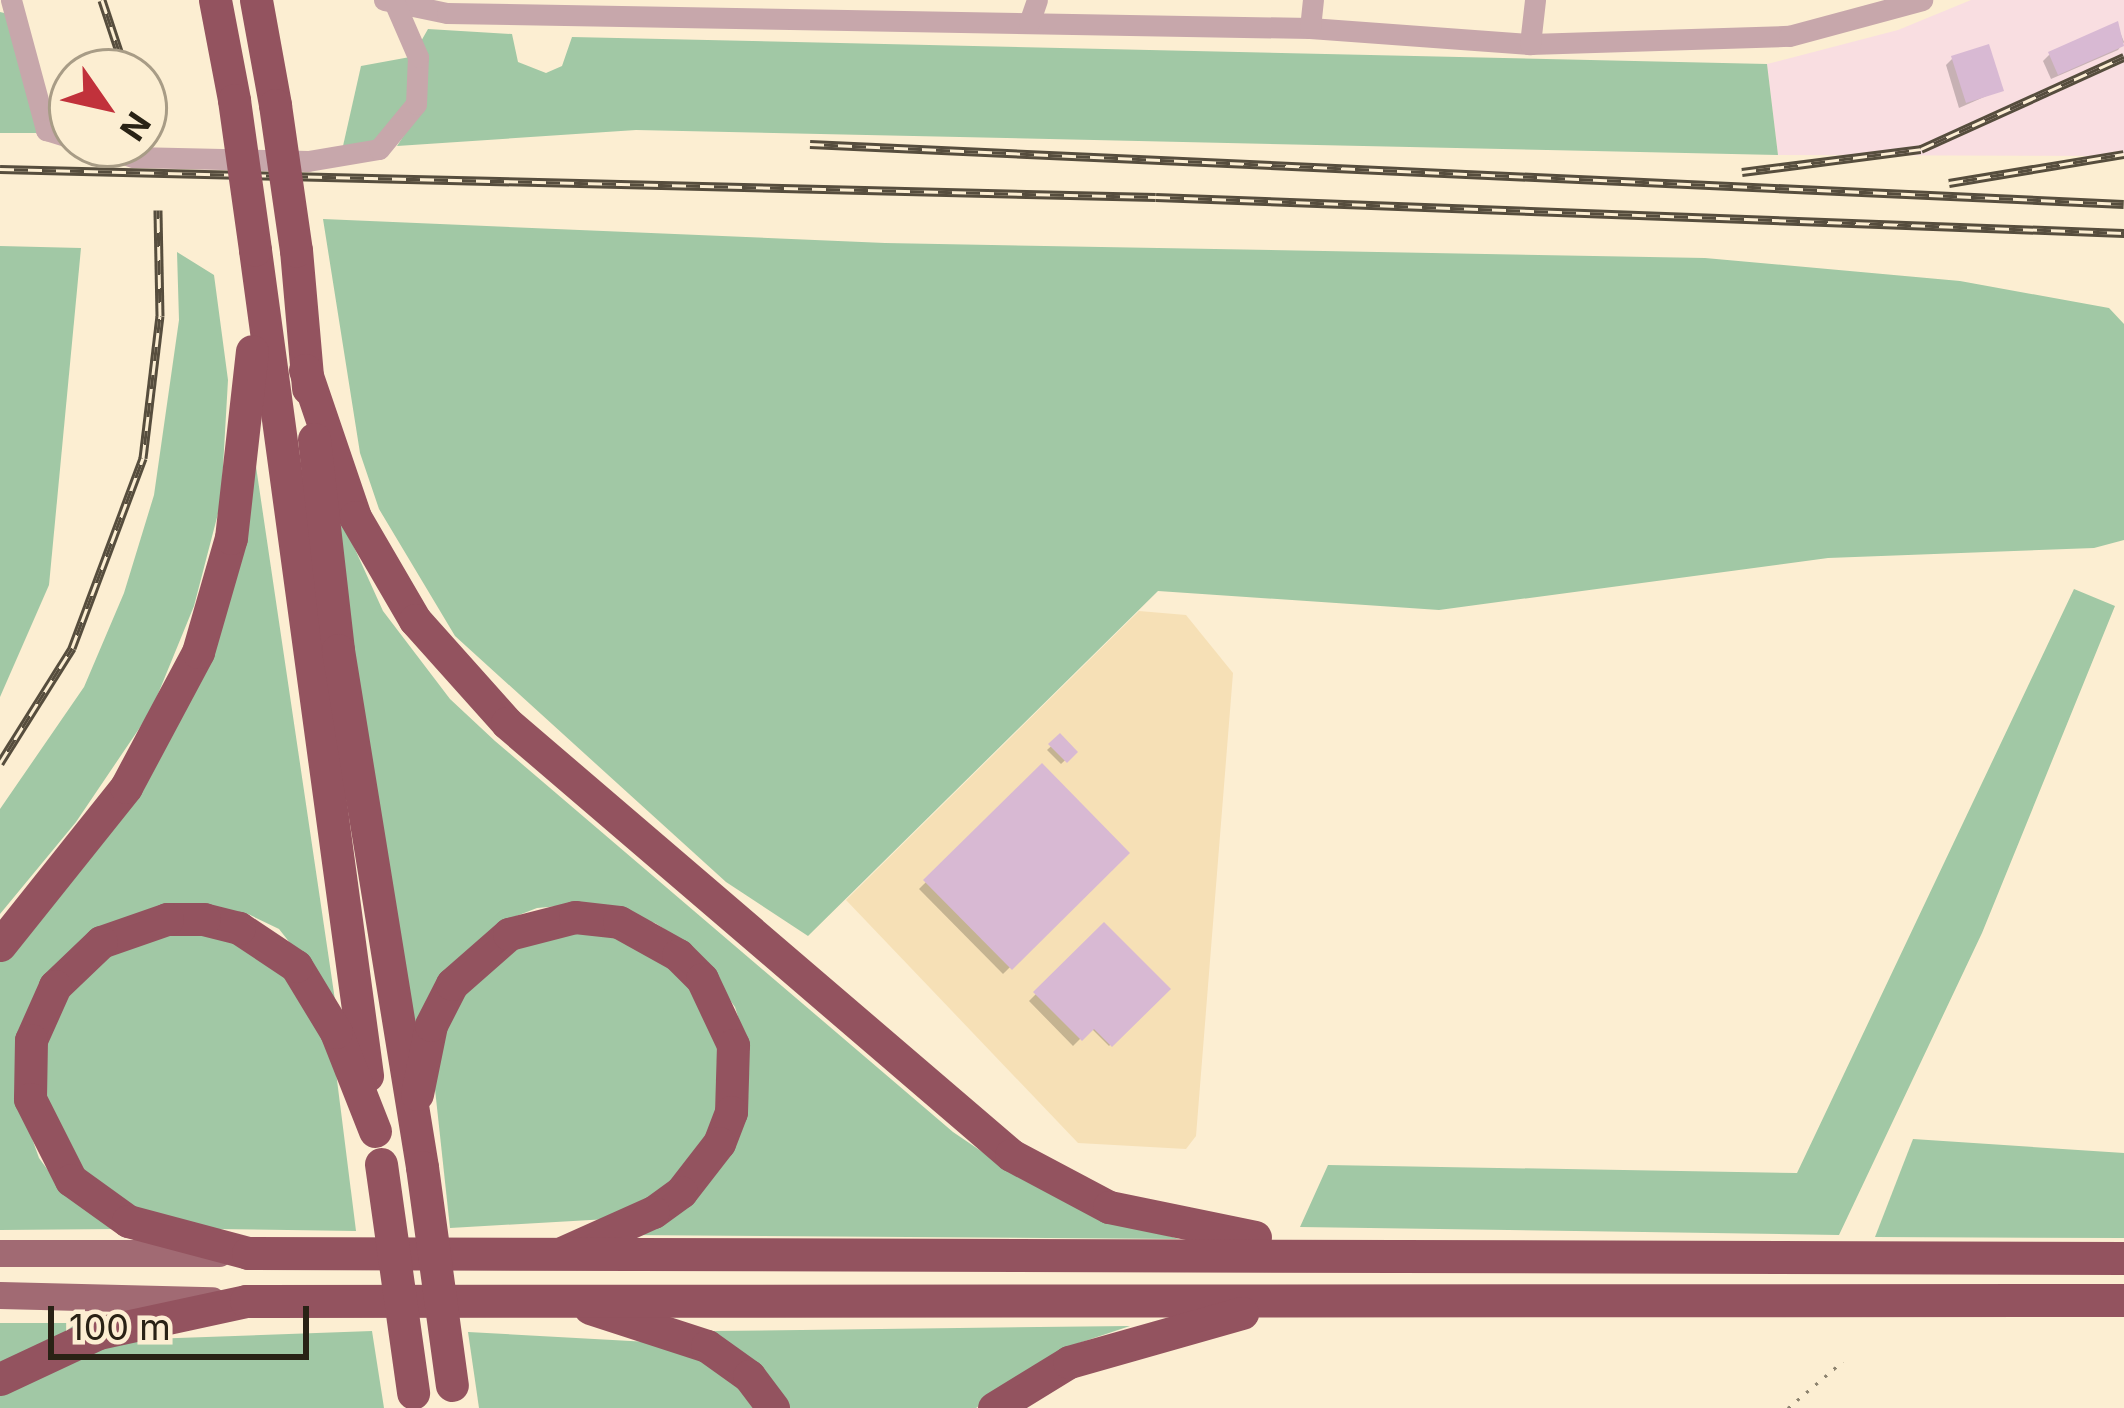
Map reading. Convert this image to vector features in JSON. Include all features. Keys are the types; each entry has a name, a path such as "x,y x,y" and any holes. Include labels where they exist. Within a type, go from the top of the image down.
{"highway":[{"path":"215,0 234,100 257,295 414,1400"},
{"path":"256,0 296,250 338,650 422,1167 453,1396"},
{"path":"0,945 126,787 199,652 231,538 257,295"},
{"path":"305,370 355,517 456,672 963,1118 1038,1172 1109,1207 1199,1230 1370,1254"},
{"path":"412,1120 431,1025 452,984 508,934 575,917 619,922 678,955 720,1010 733,1045 731,1112 719,1143 681,1192 652,1212 550,1258"},
{"path":"378,1148 319,995 268,944 204,919 167,919 116,934 76,962 55,986 31,1040 30,1099 52,1154 71,1180 128,1221 248,1253 550,1258 1370,1254 2124,1258"},
{"path":"553,1298 707,1346 749,1376 773,1408"},
{"path":"0,1379 98,1333 246,1300 2124,1300"},
{"path":"994,1408 1069,1362 1132,1338 1298,1300"}],"main road":[{"path":"0,1253 248,1253"},
{"path":"0,1295 246,1300"}],"street":[{"path":"11,0 48,131"},
{"path":"1029,23 1037,0"},
{"path":"1310,28 1313,0"},
{"path":"1530,44 1535,0"},
{"path":"168,158 308,161 379,148 416,104 418,57 390,2 1310,28 1530,44 1789,36 1922,0"}],"path":[{"path":"1788,1408 1843,1361"}],"shaded area":[{"path":"1971,0 2124,0 2124,156 1778,155 1767,64 1898,30"},
{"path":"1139,611 1186,615 1233,673 1196,1136 1186,1149 1078,1143 846,900"}],"green space":[{"path":"0,12 13,15 39,133 0,133"},
{"path":"428,29 512,34 518,62 546,73 562,66 572,37 1767,64 1778,155 636,130 397,146 421,109 420,43"},
{"path":"410,57 415,96 373,142 343,146 361,66"},
{"path":"323,219 885,243 1705,258 1960,281 2109,308 2124,324 2124,540 2094,548 1828,558 1439,610 1158,591 808,936 726,882 455,636 379,509 360,453"},
{"path":"0,246 81,248 49,585 0,697"},
{"path":"177,252 214,275 228,380 221,502 194,606 151,711 76,822 0,914 0,809 84,687 124,593 154,495 179,320"},
{"path":"254,453 335,1000 279,929 248,914 166,906 97,930 18,1099 39,1158 58,1184 118,1229 0,1230 0,961 129,803"},
{"path":"330,494 383,611 450,699 495,741 953,1132 1003,1166 1119,1221 1179,1239 628,1235 745,1104 746,1042 735,1007 691,946 655,923 582,904 537,908 501,922 448,968 414,1042"},
{"path":"2074,589 2115,606 1982,933 1839,1235 1300,1227 1328,1165 1797,1173"},
{"path":"173,930 234,939 293,978 335,1064 356,1231 212,1229 138,1214 85,1176 48,1117 43,1046 54,1013 107,952"},
{"path":"613,931 675,963 724,1045 721,1117 673,1188 608,1219 450,1228 434,1080 451,1005 532,934"},
{"path":"1913,1139 2124,1153 2124,1238 1875,1237"},
{"path":"0,1323 85,1323 0,1363"},
{"path":"1130,1326 1079,1343 976,1408 787,1408 712,1331"},
{"path":"372,1331 384,1408 0,1408 0,1395 121,1340"},
{"path":"468,1332 667,1343 698,1354 762,1408 479,1408"}],"building":[{"path":"2118,21 2124,46 2058,75 2048,52"},
{"path":"1989,44 2004,91 1966,103 1951,56"},
{"path":"1060,733 1078,752 1067,763 1048,744"},
{"path":"1042,763 1130,853 1012,970 923,880"},
{"path":"1104,922 1171,989 1112,1047 1094,1029 1082,1041 1033,992"}],"railway":[{"path":"102,0 118,48"},
{"path":"1742,172 1921,149 2124,57"},
{"path":"810,144 2124,204"},
{"path":"1949,183 2124,154"},
{"path":"0,169 1156,197 2124,233"},
{"path":"0,763 72,648 143,458 160,316 158,210"}]}
